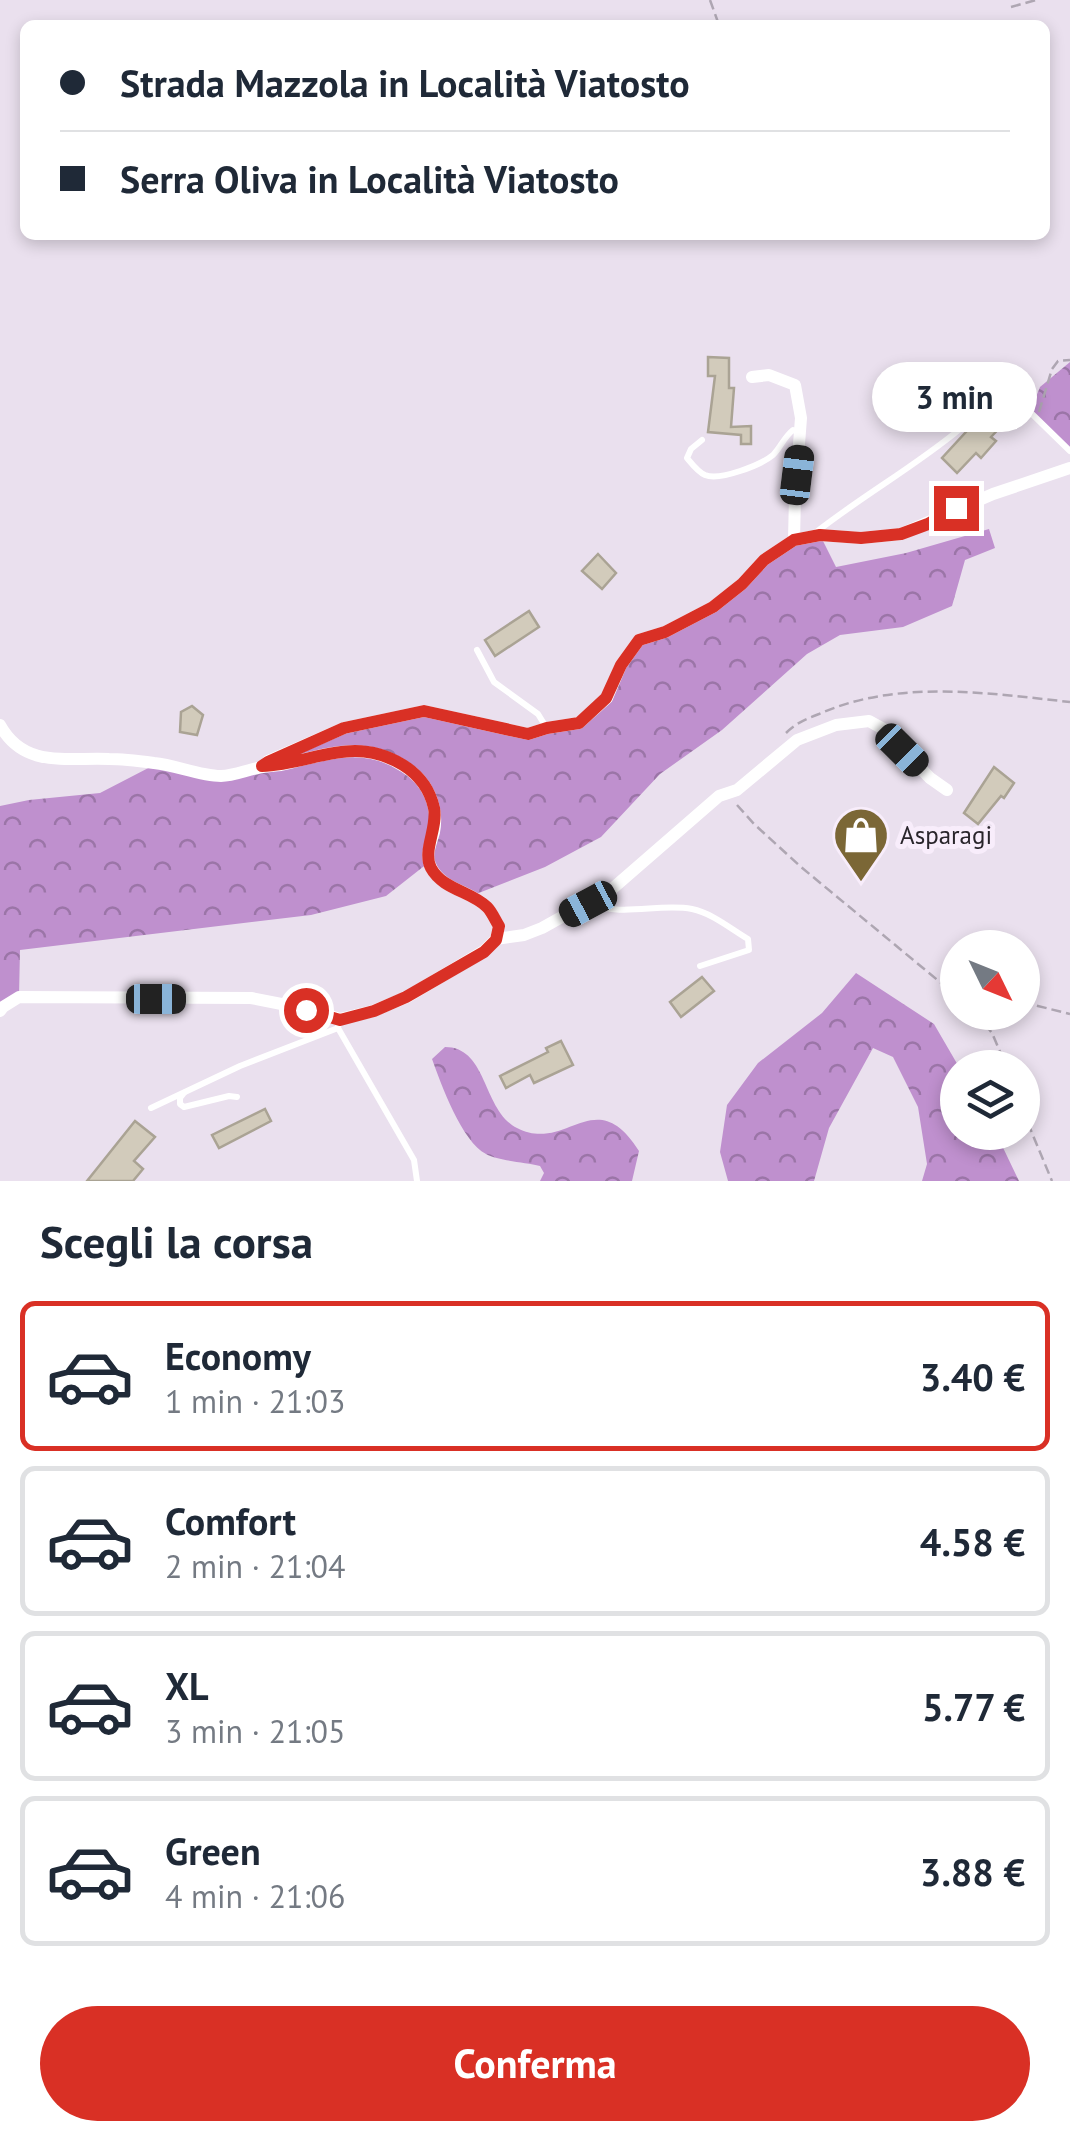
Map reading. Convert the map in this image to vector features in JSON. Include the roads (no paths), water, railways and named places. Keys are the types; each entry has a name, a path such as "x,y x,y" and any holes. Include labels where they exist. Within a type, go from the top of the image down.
{"street":[{"path":"752,376 770,375 795,385 801,418 794,540"},
{"path":"262,766 344,728 424,711 528,734 579,723 606,698 621,665 639,640 665,632 713,607 764,560 794,540 820,535 861,538 901,534 992,494 1070,468"},
{"path":"496,940 524,935 612,889 719,796 737,790 797,740 836,725 870,722 889,732 916,764 946,790"},
{"path":"0,725 17,746 57,760 107,758 222,776 313,756 376,752 408,768 428,790 435,826 428,855 432,868 444,883 490,910 499,926 496,940 484,952 406,997 339,1024 306,1010 251,998 19,997 0,1011"}],"lane":[{"path":"1007,415 1030,412 1070,451"},
{"path":"810,537 960,429"},
{"path":"702,440 690,449 687,458 701,474 715,477 769,458 787,434 793,430 800,433"},
{"path":"477,650 494,682 538,714 547,728"},
{"path":"589,902 620,910 693,910 748,939 749,950 742,954 700,966"},
{"path":"151,1108 339,1024 414,1160 417,1181"},
{"path":"184,1092 180,1098 184,1107 237,1097"}],"place":[{"name":"Asparagi","path":"861,884"}]}
